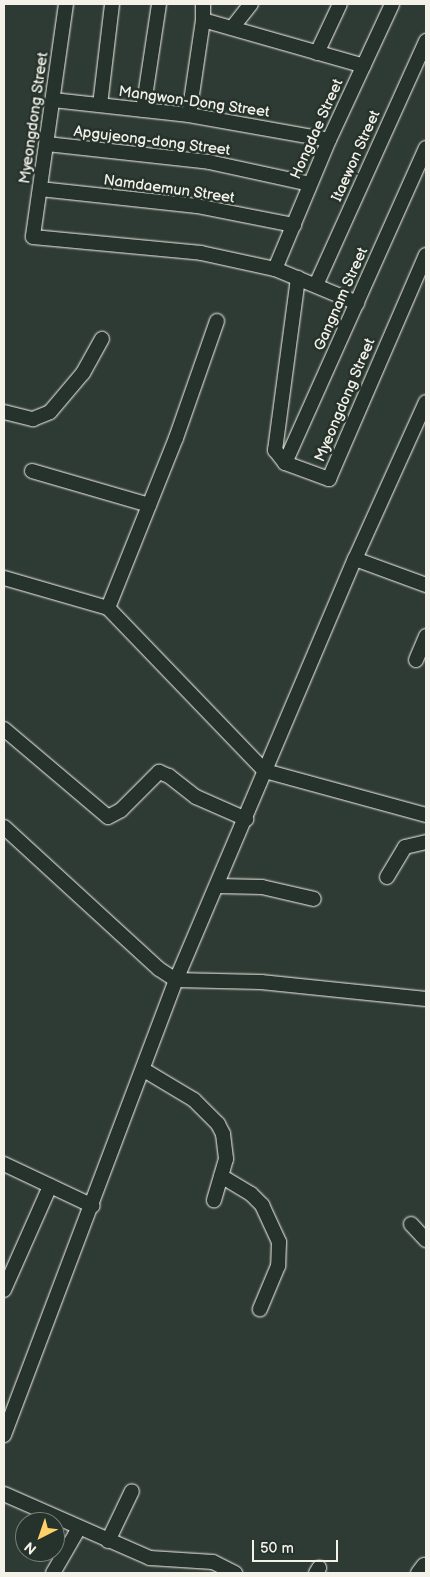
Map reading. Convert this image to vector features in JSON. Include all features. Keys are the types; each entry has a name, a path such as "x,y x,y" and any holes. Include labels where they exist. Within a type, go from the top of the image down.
{"street":[{"name":"Myeongdong Street","path":"66,4 33,237 177,249 276,269"},
{"path":"100,105 112,4"},
{"path":"143,110 159,4"},
{"path":"188,115 204,20 203,4"},
{"path":"232,28 251,4"},
{"path":"317,52 340,4"},
{"name":"Hongdae Street","path":"276,269 329,140 392,4"},
{"path":"204,20 364,66"},
{"name":"Itaewon Street","path":"316,285 426,41"},
{"name":"Mangwon-Dong Street","path":"53,100 188,115 329,140"},
{"name":"Apgujeong-dong Street","path":"47,144 209,162 310,184"},
{"name":"Gangnam Street","path":"285,463 426,148"},
{"name":"Namdaemun Street","path":"40,189 197,206 294,225"},
{"name":"Myeongdong Street","path":"285,463 329,479 426,255"},
{"path":"276,269 357,303"},
{"path":"285,463 275,450 298,278"},
{"path":"108,608 149,505 217,321"},
{"path":"4,412 33,419 50,412 83,373 102,339"},
{"path":"4,1431 93,1206 176,980 218,886 355,559 426,402"},
{"path":"32,470 149,505"},
{"path":"355,559 426,585"},
{"path":"5,579 108,608 266,771 426,815"},
{"path":"416,660 426,636"},
{"path":"4,729 108,817 121,810 159,772 169,776 196,797 246,819"},
{"path":"4,827 159,969 176,980 261,982 426,999"},
{"path":"387,876 405,847 426,842"},
{"path":"218,886 262,886 314,899"},
{"path":"144,1070 194,1100 218,1124 225,1147 221,1176 214,1200"},
{"path":"4,1164 93,1206"},
{"path":"221,1176 251,1194 262,1205 279,1242 278,1266 260,1309"},
{"path":"4,1290 50,1186"},
{"path":"411,1224 426,1240"},
{"path":"108,1541 132,1491"},
{"path":"4,1494 150,1558 164,1568 213,1562 235,1573"},
{"path":"53,1573 79,1528"}]}
